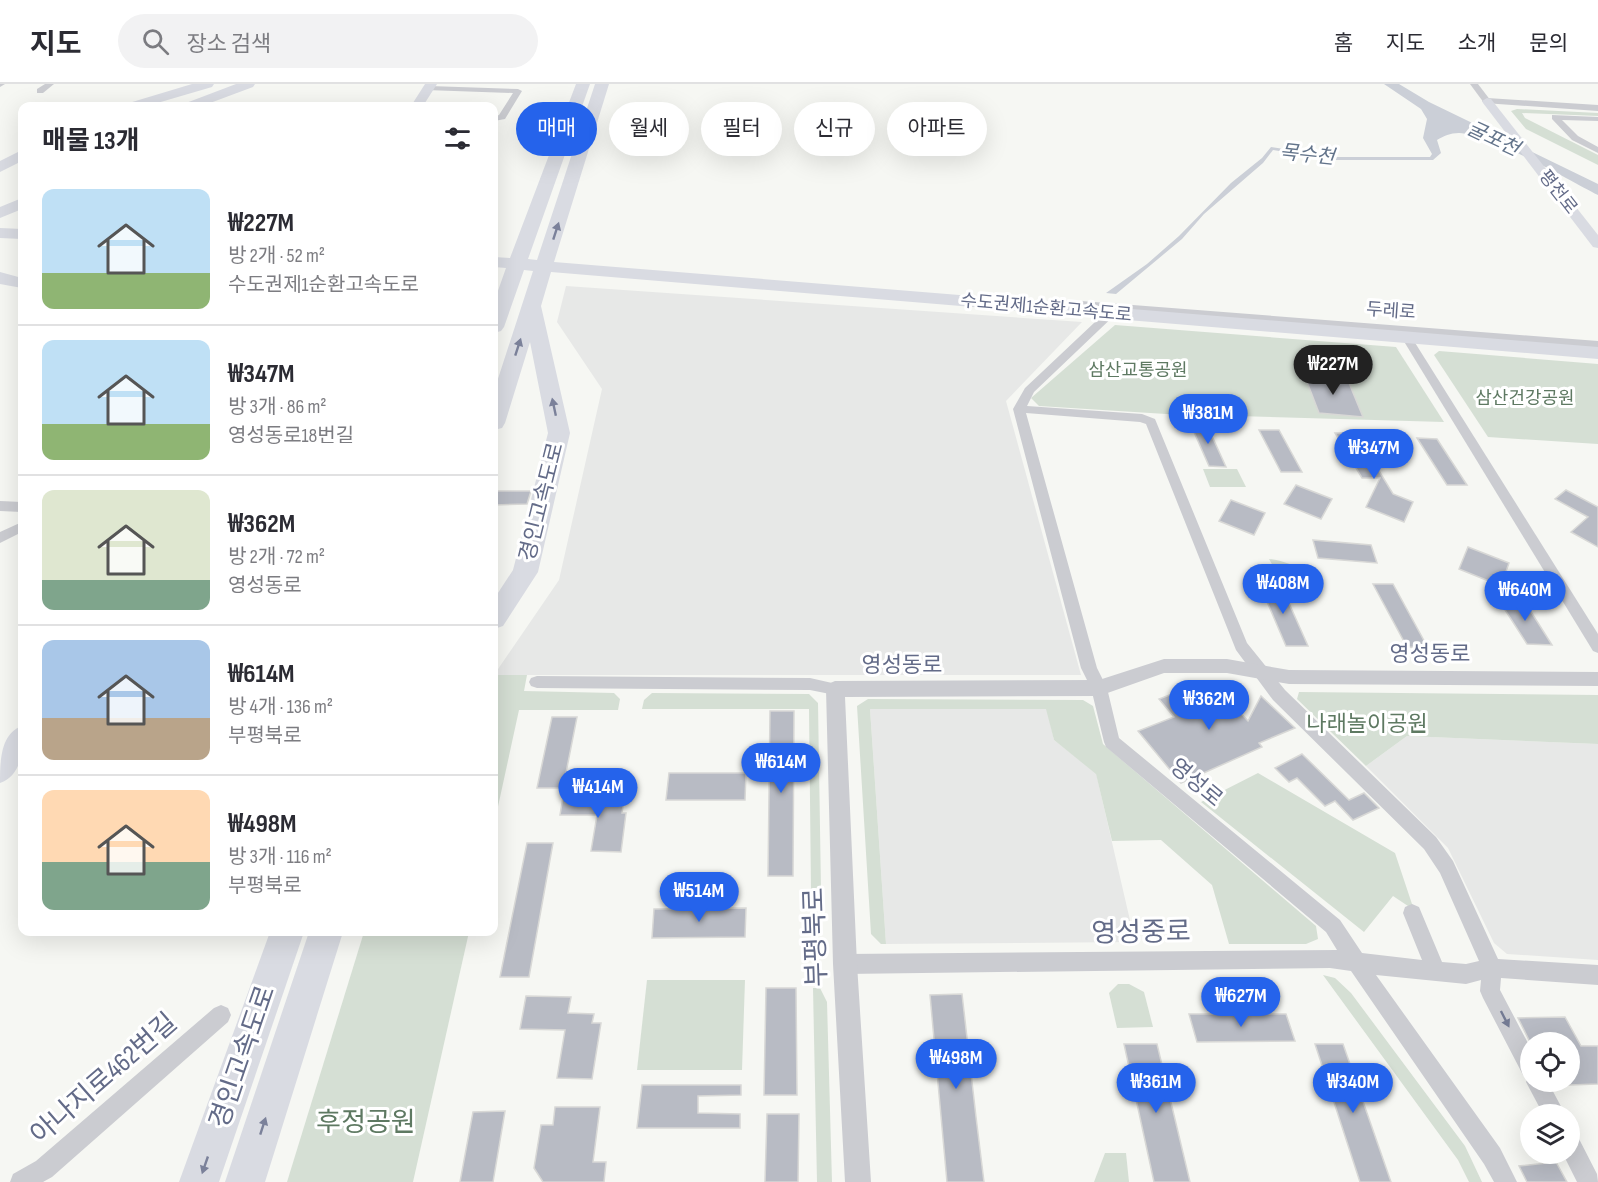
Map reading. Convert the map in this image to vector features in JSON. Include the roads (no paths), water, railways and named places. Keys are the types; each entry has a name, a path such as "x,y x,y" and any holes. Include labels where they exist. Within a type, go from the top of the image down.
{"highway":[{"path":"151,102 208,89 248,84"},
{"path":"567,102 569,84"},
{"path":"576,102 583,84"},
{"name":"경인고속도로","path":"498,411 602,84"},
{"path":"156,102 208,89"},
{"path":"193,102 208,89"},
{"path":"197,102 208,89"},
{"path":"0,167 18,148"},
{"path":"498,308 555,156"},
{"path":"0,213 18,205"},
{"path":"0,222 18,223"},
{"path":"0,233 18,234"},
{"name":"수도권제1순환고속도로","path":"498,257 1598,339"},
{"name":"수도권제1순환고속도로","path":"498,258 531,265 1598,353"},
{"path":"0,278 18,282"},
{"name":"경인고속도로","path":"498,613 525,572 560,433 532,307"},
{"name":"경인고속도로","path":"199,1182 285,936"},
{"name":"경인고속도로","path":"245,1182 325,936"}],"main road":[{"path":"420,102 430,86"},
{"name":"평천로","path":"1487,101 1598,244"},
{"path":"0,772 18,743"}],"street":[{"path":"40,91 50,84"},
{"name":"평천로","path":"1474,84 1487,101"},
{"path":"430,86 518,91 502,117 498,118"},
{"path":"1487,101 1598,108"},
{"path":"1598,120 1555,117 1575,138 1598,150"},
{"name":"두레로","path":"874,290 1598,345"},
{"path":"1116,308 1029,390 1019,409 1142,418 1151,422 1241,646 1279,694 1430,843 1448,867 1492,968 1490,991 1520,1049"},
{"path":"1402,330 1598,647"},
{"name":"영성로","path":"1019,409 1089,669 1099,688 1112,742 1334,926 1492,1156 1506,1182"},
{"path":"0,506 18,507"},
{"path":"0,538 18,529"},
{"name":"영성동로","path":"537,682 810,684 835,689 1099,688 1164,666 1227,666 1289,677 1598,679"},
{"name":"부평북로","path":"835,689 846,964 858,1182"},
{"path":"1412,913 1436,972"},
{"name":"영성중로","path":"846,964 1330,958 1466,974 1492,968 1598,975"},
{"name":"아나지로462번길","path":"21,1182 44,1169 221,1014"},
{"path":"1580,1164 1589,1182"}],"water":[{"path":"1384,84 1399,84 1429,102 1598,184 1598,195 1508,149 1473,135 1459,133 1437,140 1441,153 1433,160 1336,160 1273,150 1263,163 1204,214 1182,239 1116,294 1106,293 1147,264 1179,236 1231,183 1262,158 1271,147 1336,157 1430,157 1432,154 1423,138 1427,119 1421,109"}],"water label":[{"name":"굴포천","path":"1493,139"},
{"name":"목수천","path":"1307,155"}],"park label":[{"name":"삼산교통공원","path":"1138,370"},
{"name":"삼산건강공원","path":"1525,398"},
{"name":"나래놀이공원","path":"1367,724"},
{"name":"후정공원","path":"366,1123"}]}
